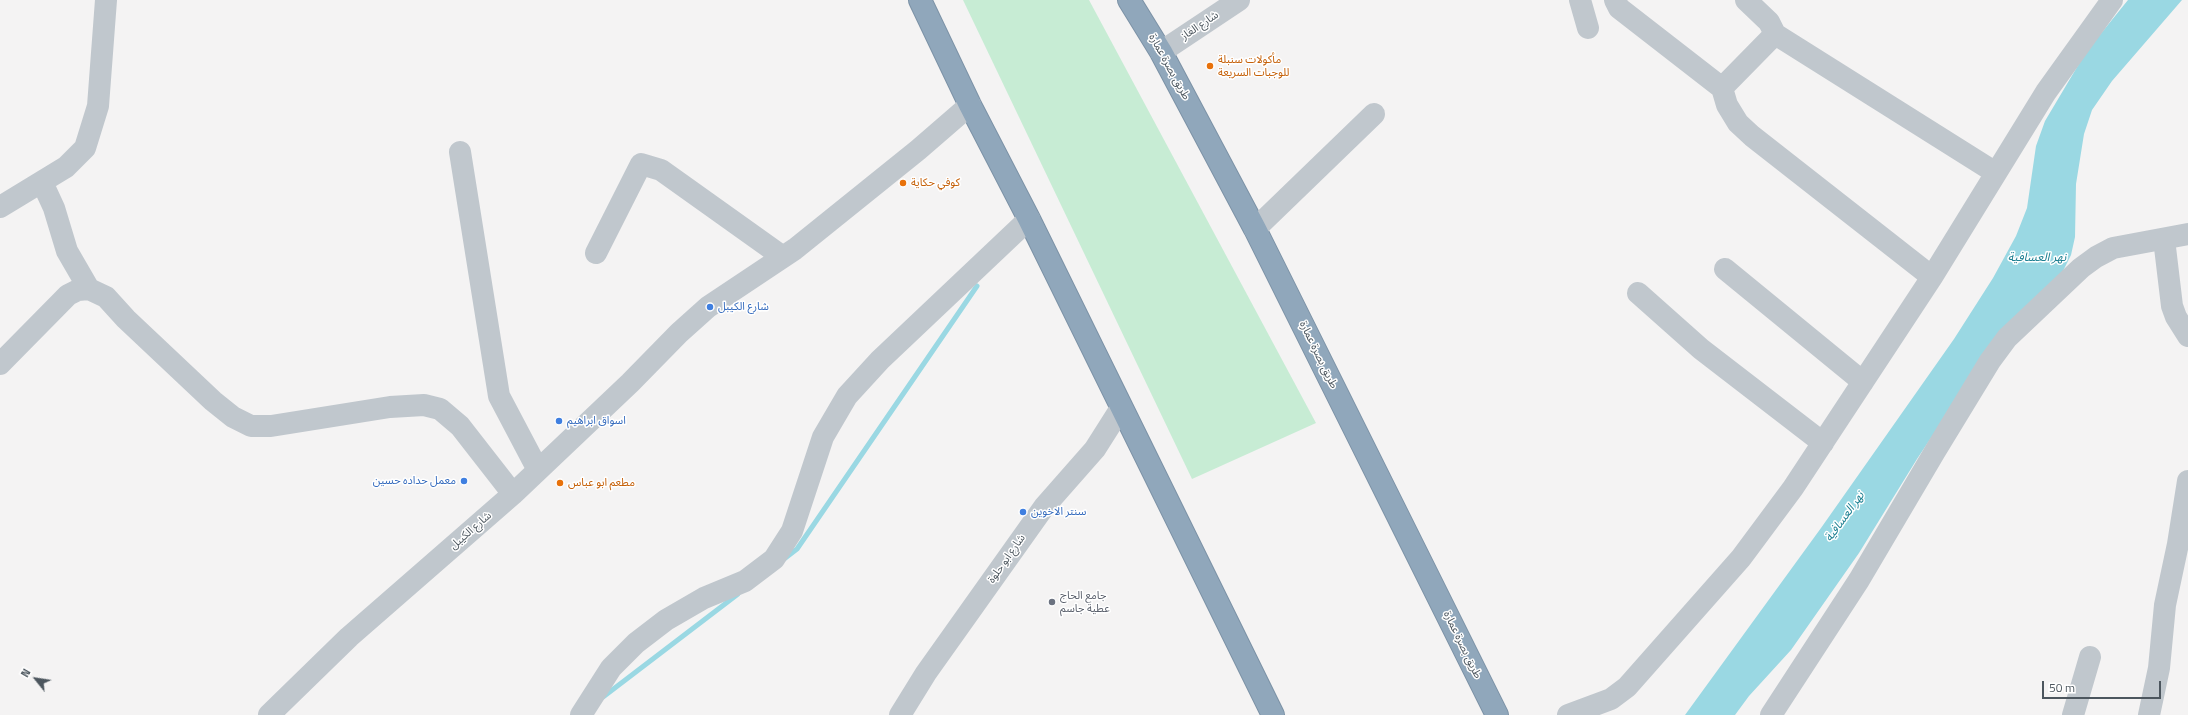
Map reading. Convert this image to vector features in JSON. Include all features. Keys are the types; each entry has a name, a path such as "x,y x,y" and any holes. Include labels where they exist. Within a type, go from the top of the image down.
{"highway":[{"path":"920,0 970,105 1029,219 1273,715"},
{"name":"طريق بصرة عمارة","path":"1129,0 1161,52 1255,229 1497,715"}],"street":[{"path":"0,206 66,168 85,148 92,132 98,106 106,0"},
{"name":"شارع الغاز","path":"1161,52 1239,0"},
{"path":"1580,0 1588,28"},
{"path":"1615,0 1619,8 1722,88 1727,106 1738,123 1932,277"},
{"path":"1746,0 1769,22 1775,34 1996,173"},
{"path":"1568,715 1611,699 1627,687 1741,558 1793,488 1823,443 1932,277 2046,92 2112,0"},
{"path":"1722,88 1775,34"},
{"name":"شارع الكيبل","path":"269,715 349,637 513,494 630,383 678,333 708,308 783,257 918,150 970,105"},
{"path":"1255,229 1374,114"},
{"path":"460,152 499,396 538,470"},
{"path":"596,253 641,164 661,170 783,257"},
{"path":"42,182 54,208 67,251 89,288 106,297 126,319 213,401 234,417 251,426 271,426 390,407 424,405 440,410 460,426 513,494"},
{"path":"581,715 611,668 636,643 666,620 704,598 745,581 774,559 792,532 822,436 847,396 880,360 1029,219"},
{"path":"1771,715 1859,580 1934,452 1990,362 2007,338 2081,268 2096,257 2113,248 2188,234"},
{"path":"2164,239 2172,306 2176,317 2188,336"},
{"path":"1725,269 1863,382"},
{"path":"0,364 68,295 78,290 89,288"},
{"path":"1638,292 1701,349 1823,443"},
{"name":"شارع ابو حلوة","path":"900,715 926,673 1044,507 1095,449 1121,408"},
{"path":"2149,715 2159,668 2165,605 2183,546 2188,481"},
{"path":"2074,715 2090,657"}],"green space":[{"path":"963,0 1089,0 1316,423 1192,479"}],"water":[{"name":"نهر العسافية","path":"2128,0 2182,0 2112,81 2092,110 2084,134 2076,184 2075,237 2071,255 2062,273 1974,373 1917,459 1859,553 1791,650 1749,696 1735,715 1685,715 1821,528 1954,339 1993,278 2016,236 2027,208 2036,146 2045,121 2086,52"}],"waterway":[{"path":"784,559 797,549 977,286"},
{"path":"603,697 738,594"}],"place":[{"name":"مأكولات سنبلة للوجبات السريعة","path":"1210,66"},
{"name":"كوفي حكاية","path":"903,183"},
{"name":"شارع الكيبل","path":"710,307"},
{"name":"اسواق ابراهيم","path":"559,421"},
{"name":"معمل حداده حسين","path":"464,481"},
{"name":"مطعم ابو عباس","path":"560,483"},
{"name":"سنتر الاخوين","path":"1023,512"},
{"name":"جامع الحاج عطية جاسم","path":"1052,602"}]}
